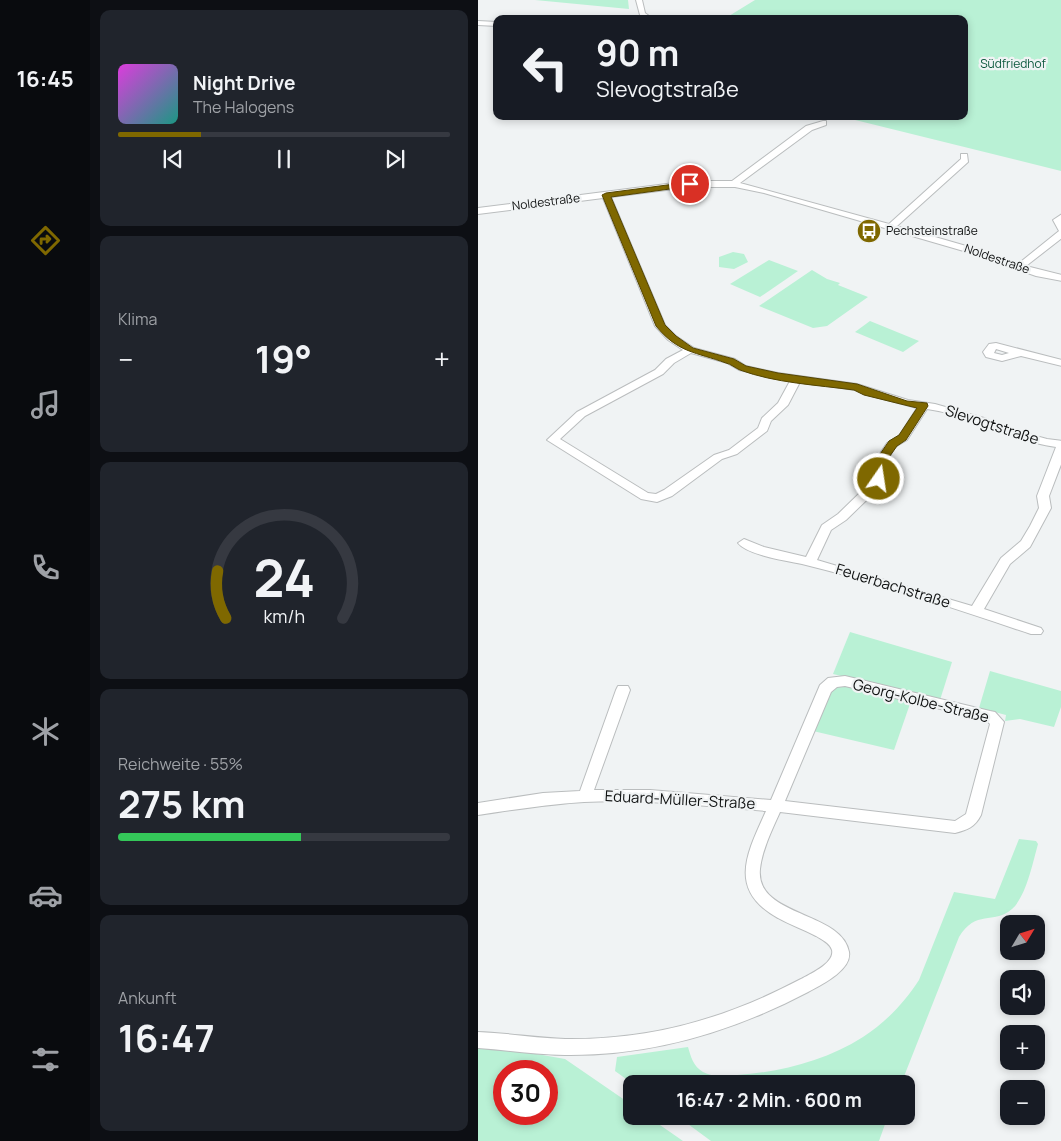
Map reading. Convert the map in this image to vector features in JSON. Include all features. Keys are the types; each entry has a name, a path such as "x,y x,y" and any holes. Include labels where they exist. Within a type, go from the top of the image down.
{"street":[{"path":"639,0 644,15"},
{"path":"478,23 493,24"},
{"path":"735,184 737,180 810,128 823,123"},
{"path":"891,227 965,160 964,156"},
{"name":"Noldestraße","path":"478,211 690,184 735,184 791,198 1062,278"},
{"name":"Slevogtstraße","path":"606,195 660,326 672,338 690,350 731,361 751,370 778,376 857,387 899,401 980,420 1006,431 1062,445"},
{"name":"Noldestraße","path":"791,198 793,207 916,241 932,239"},
{"path":"1020,267 1062,231 1057,220 1062,217"},
{"path":"690,350 670,361 659,372 581,414 547,440 644,496 657,498 668,493 718,457 733,452 764,429 766,420 783,405 797,378"},
{"path":"1019,353 1062,363"},
{"path":"810,562 826,528 842,517 861,496 875,485 879,479 881,460 893,444 903,438 923,406"},
{"path":"976,612 1005,561 1024,546 1036,526 1045,508 1043,496 1062,445"},
{"name":"Feuerbachstraße","path":"744,543 760,550 886,583 921,596 1036,631"},
{"name":"Georg-Kolbe-Straße","path":"478,1040 564,1046 614,1044 671,1036 712,1026 773,1002 809,984 836,964 841,952 838,945 832,938 821,931 774,909 761,898 756,889 752,868 776,806 825,689 833,682 845,681 990,716 997,722 973,815 971,820 961,826 955,827 776,806"},
{"name":"Eduard-Müller-Straße","path":"584,796 623,690"},
{"name":"Eduard-Müller-Straße","path":"478,809 543,799 584,796 659,796 776,806"}],"green space":[{"path":"535,0 628,0 629,9"},
{"name":"Südfriedhof","path":"755,0 1061,0 1061,171 855,120 968,120 968,15 731,15"},
{"path":"733,252 744,254 748,262 734,269 719,267 719,257"},
{"path":"769,260 798,271 760,297 730,284"},
{"path":"812,270 827,279 840,283 838,285 868,297 827,326 813,328 759,306"},
{"path":"870,321 919,341 903,352 855,332"},
{"path":"850,632 952,662 940,700 833,674"},
{"path":"990,671 1061,691 1061,707 1054,727 1020,719 1005,721 1006,715 979,708"},
{"path":"841,685 911,701 894,750 813,731 830,690"},
{"path":"1019,839 1036,841 1038,844 1028,879 1017,904 1005,914 972,923 965,928 959,937 905,1075 737,1075 770,1071 802,1064 833,1053 863,1037 887,1019 919,980 954,892 995,899"},
{"path":"688,1047 695,1064 711,1075 623,1075 623,1077 615,1071 617,1057"},
{"path":"478,1048 514,1050 565,1059 623,1099 623,1125 660,1125 683,1141 478,1141"},
{"path":"689,1125 885,1125 879,1141 711,1141"}],"place":[{"name":"Pechsteinstraße","path":"869,231"}],"route":[{"path":"690,184 606,195 660,326 672,338 690,350 731,361 743,368 778,376 857,387 868,392 923,406 903,438 893,444 881,460 879,479"}]}
